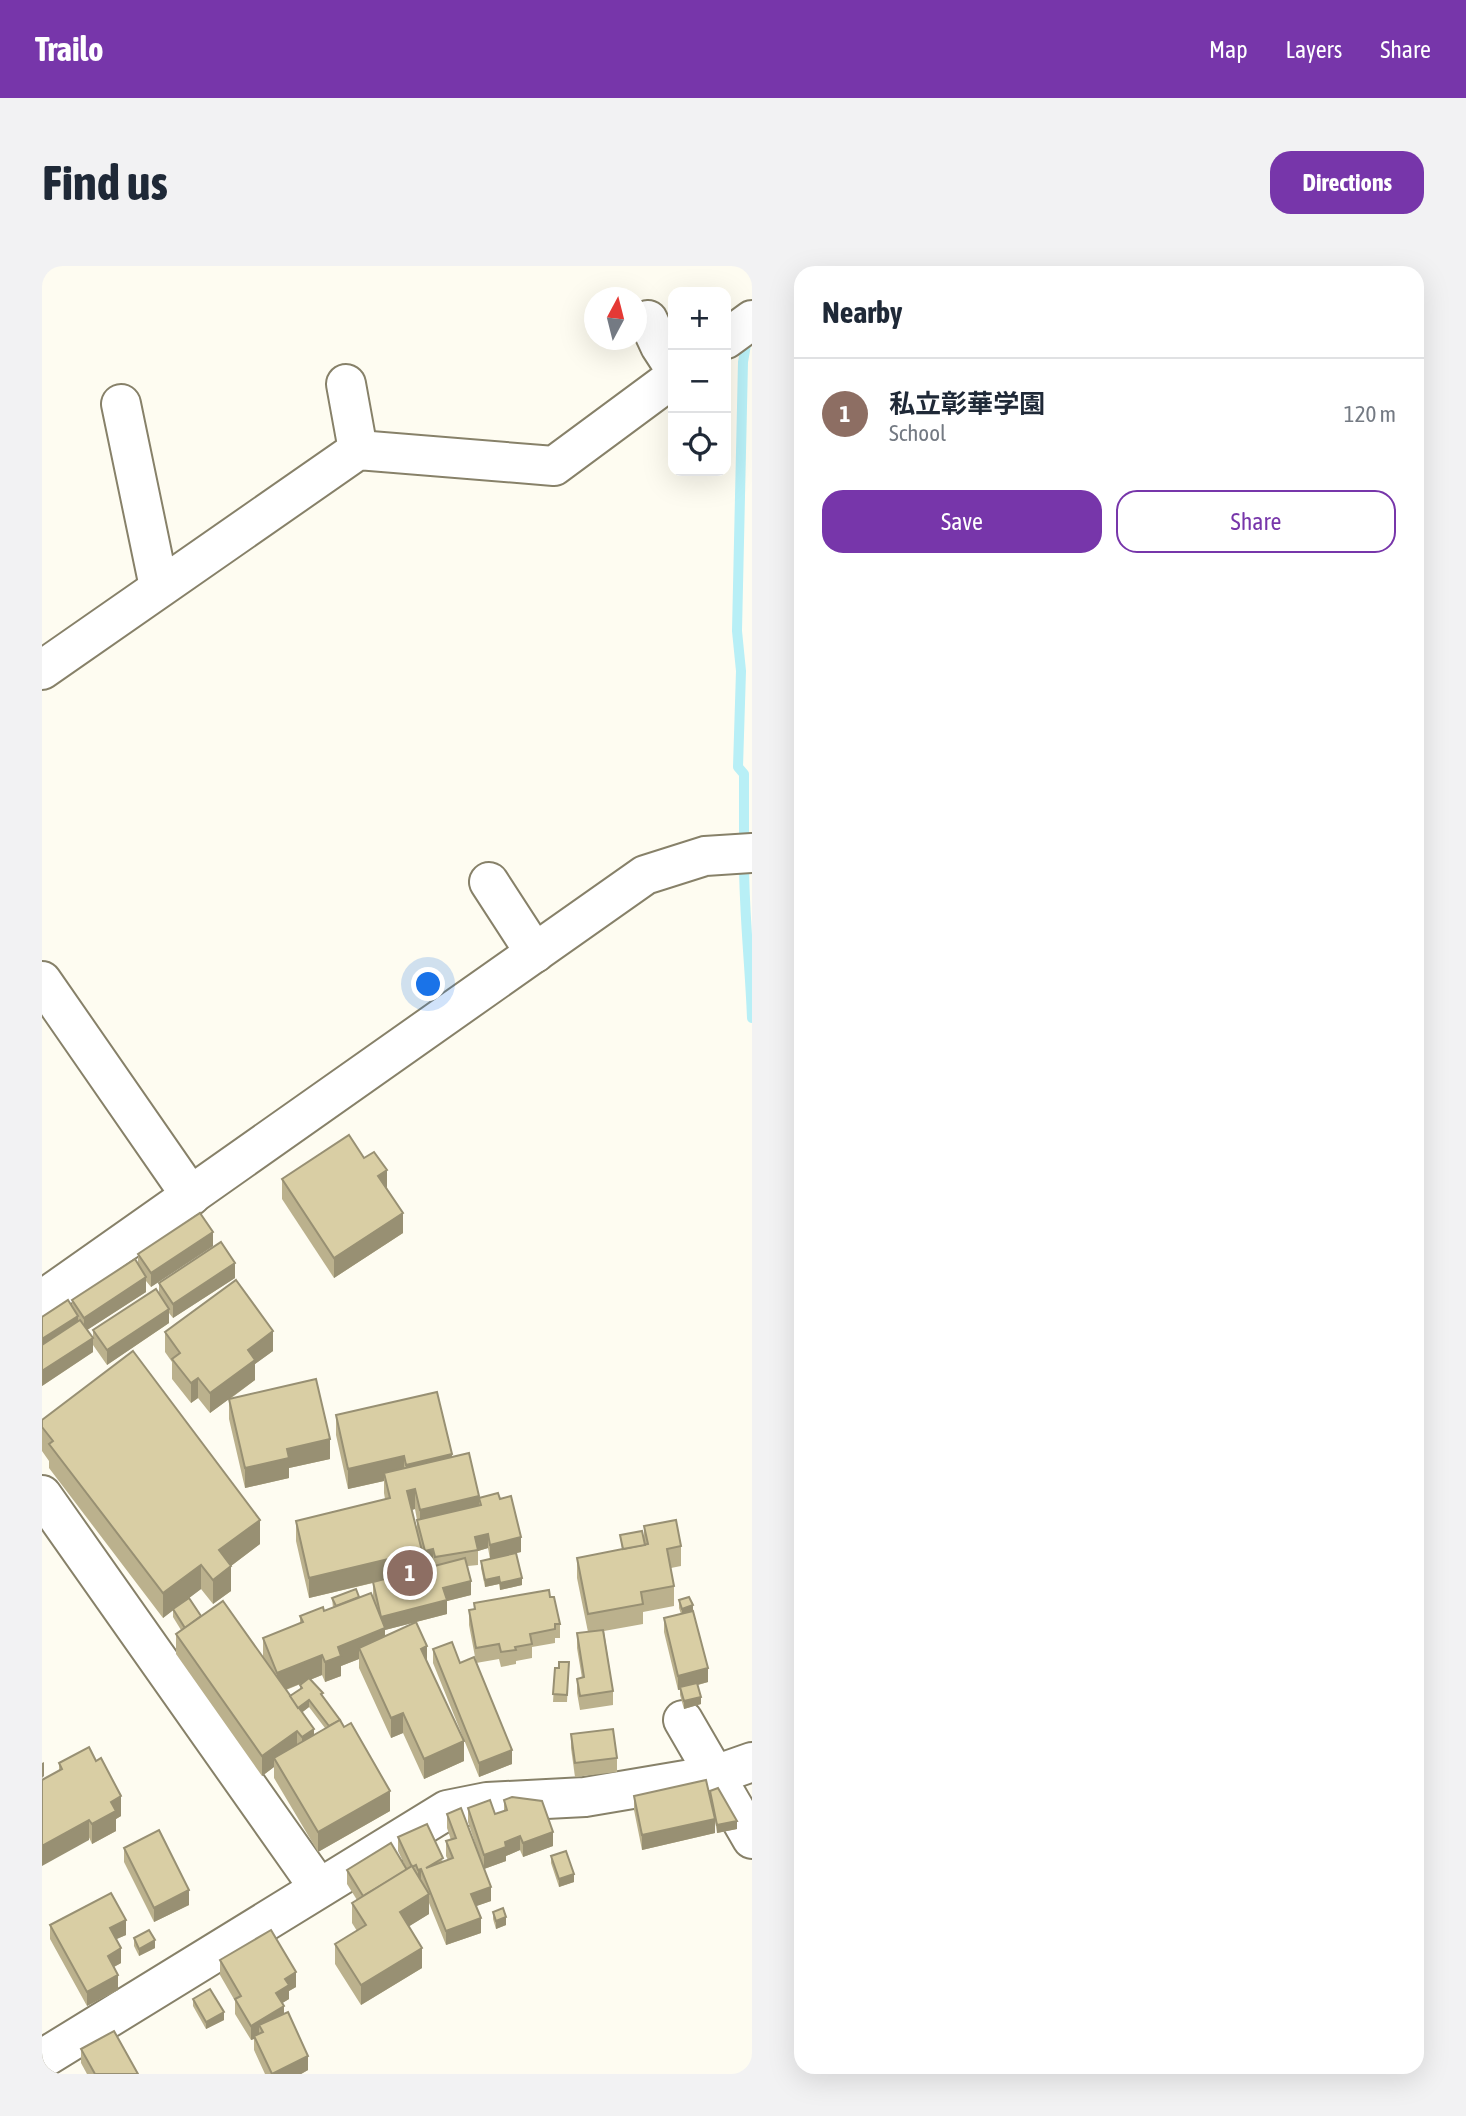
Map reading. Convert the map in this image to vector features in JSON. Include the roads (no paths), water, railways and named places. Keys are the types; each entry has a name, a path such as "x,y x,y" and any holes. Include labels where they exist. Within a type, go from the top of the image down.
{"street":[{"path":"648,320 668,358"},
{"path":"731,335 752,320"},
{"path":"42,670 358,450 554,466 668,382"},
{"path":"346,384 358,450"},
{"path":"121,404 159,587"},
{"path":"42,1300 645,875 705,856 752,853"},
{"path":"489,882 536,953"},
{"path":"42,981 191,1196"},
{"path":"42,1495 319,1888"},
{"path":"684,1720 752,1839"},
{"path":"42,2059 447,1810 487,1802 584,1797 715,1775 752,1762"},
{"path":"42,2069 45,2074"}],"waterway":[{"path":"744,846 744,774 738,767 741,671 737,631 743,362 747,339"},
{"path":"744,861 752,1018"}],"place":[{"name":"私立彰華学園","path":"410,1573"}]}
